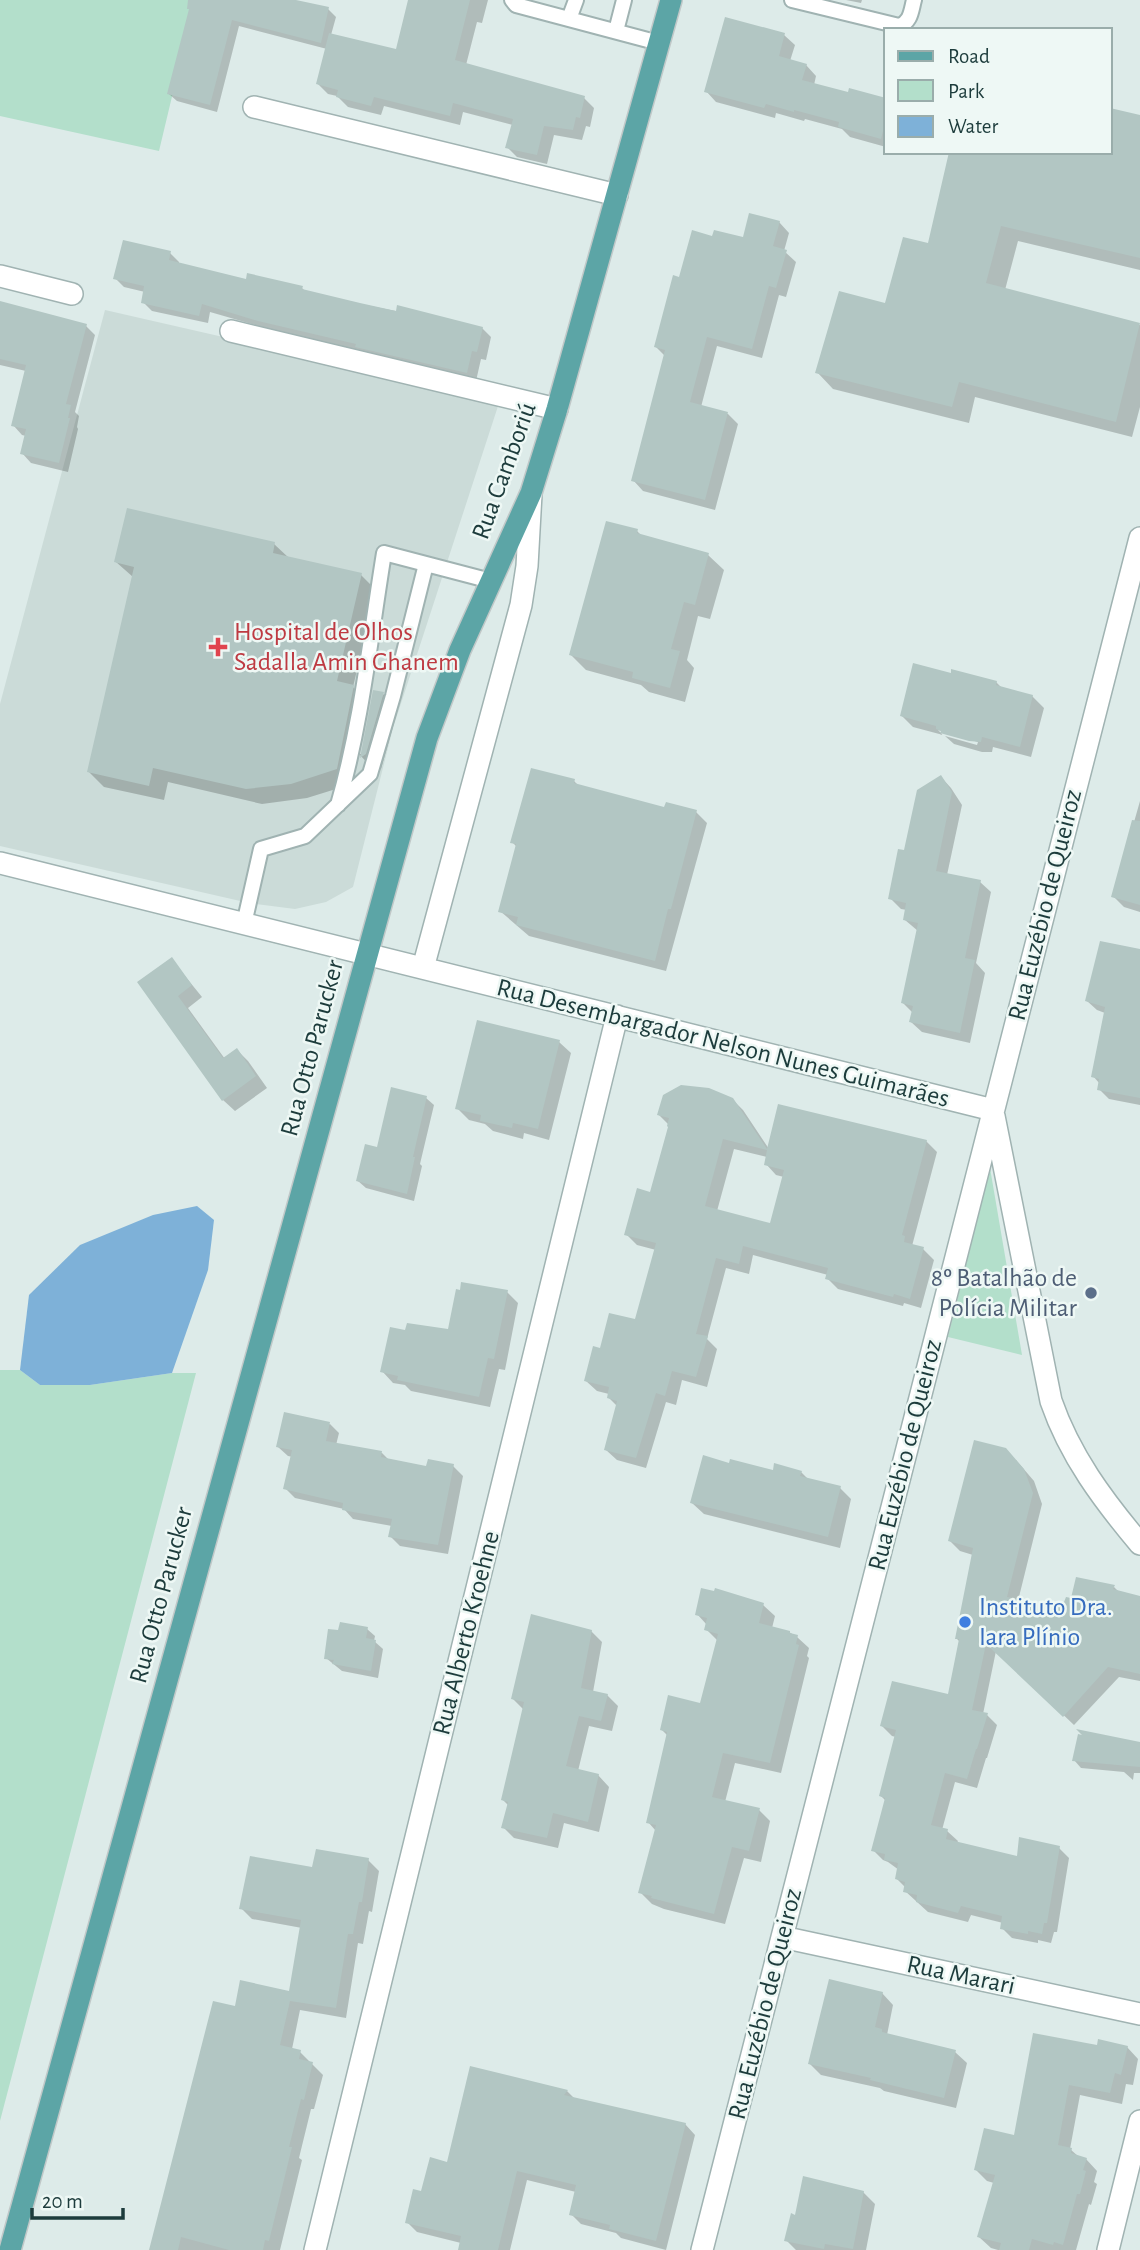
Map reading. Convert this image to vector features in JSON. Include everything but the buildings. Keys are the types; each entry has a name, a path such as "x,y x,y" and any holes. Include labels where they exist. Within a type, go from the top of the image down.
{"main road":[{"name":"Rua Camboriú","path":"367,954 427,738 460,649 531,493 671,0"},
{"name":"Rua Otto Parucker","path":"10,2250 367,954"}],"street":[{"path":"254,107 617,195"},
{"path":"0,276 72,294"},
{"path":"231,331 557,409"},
{"path":"423,968 521,605 527,566 531,493"},
{"name":"Rua Euzébio de Queiroz","path":"702,2250 1140,538"},
{"name":"Rua Desembargador Nelson Nunes Guimarães","path":"0,863 993,1110"},
{"name":"Rua Alberto Kroehne","path":"315,2250 617,1016"},
{"path":"993,1110 1051,1401 1068,1444 1086,1473 1140,1544"},
{"name":"Rua Marari","path":"782,1937 1140,2014"},
{"path":"1108,2250 1140,2121"}],"lane":[{"path":"512,0 516,5 659,43"},
{"path":"569,19 576,0"},
{"path":"615,31 624,0"},
{"path":"792,0 899,26 905,24 909,18 914,0"},
{"path":"338,806 350,764 365,688 384,553 491,581"},
{"path":"244,924 261,849 305,836 370,774 393,696 426,564"}],"shaded area":[{"name":"Hospital de Olhos Sadalla Amin Ghanem","path":"105,310 500,400 393,728 353,887 326,902 295,909 249,903 0,846 0,704"}],"green space":[{"path":"0,0 195,0 159,151 0,116"},
{"path":"990,1168 1022,1355 948,1337"},
{"path":"0,1370 20,1370 40,1385 90,1385 172,1373 196,1373 0,2121"}],"water":[{"path":"197,1206 214,1220 208,1270 172,1373 90,1385 40,1385 20,1370 29,1295 80,1245 153,1215"}],"place":[{"name":"Hospital de Olhos Sadalla Amin Ghanem","path":"218,647"},
{"name":"8º Batalhão de Polícia Militar","path":"1091,1293"},
{"name":"Instituto Dra. Iara Plínio","path":"965,1622"}]}
